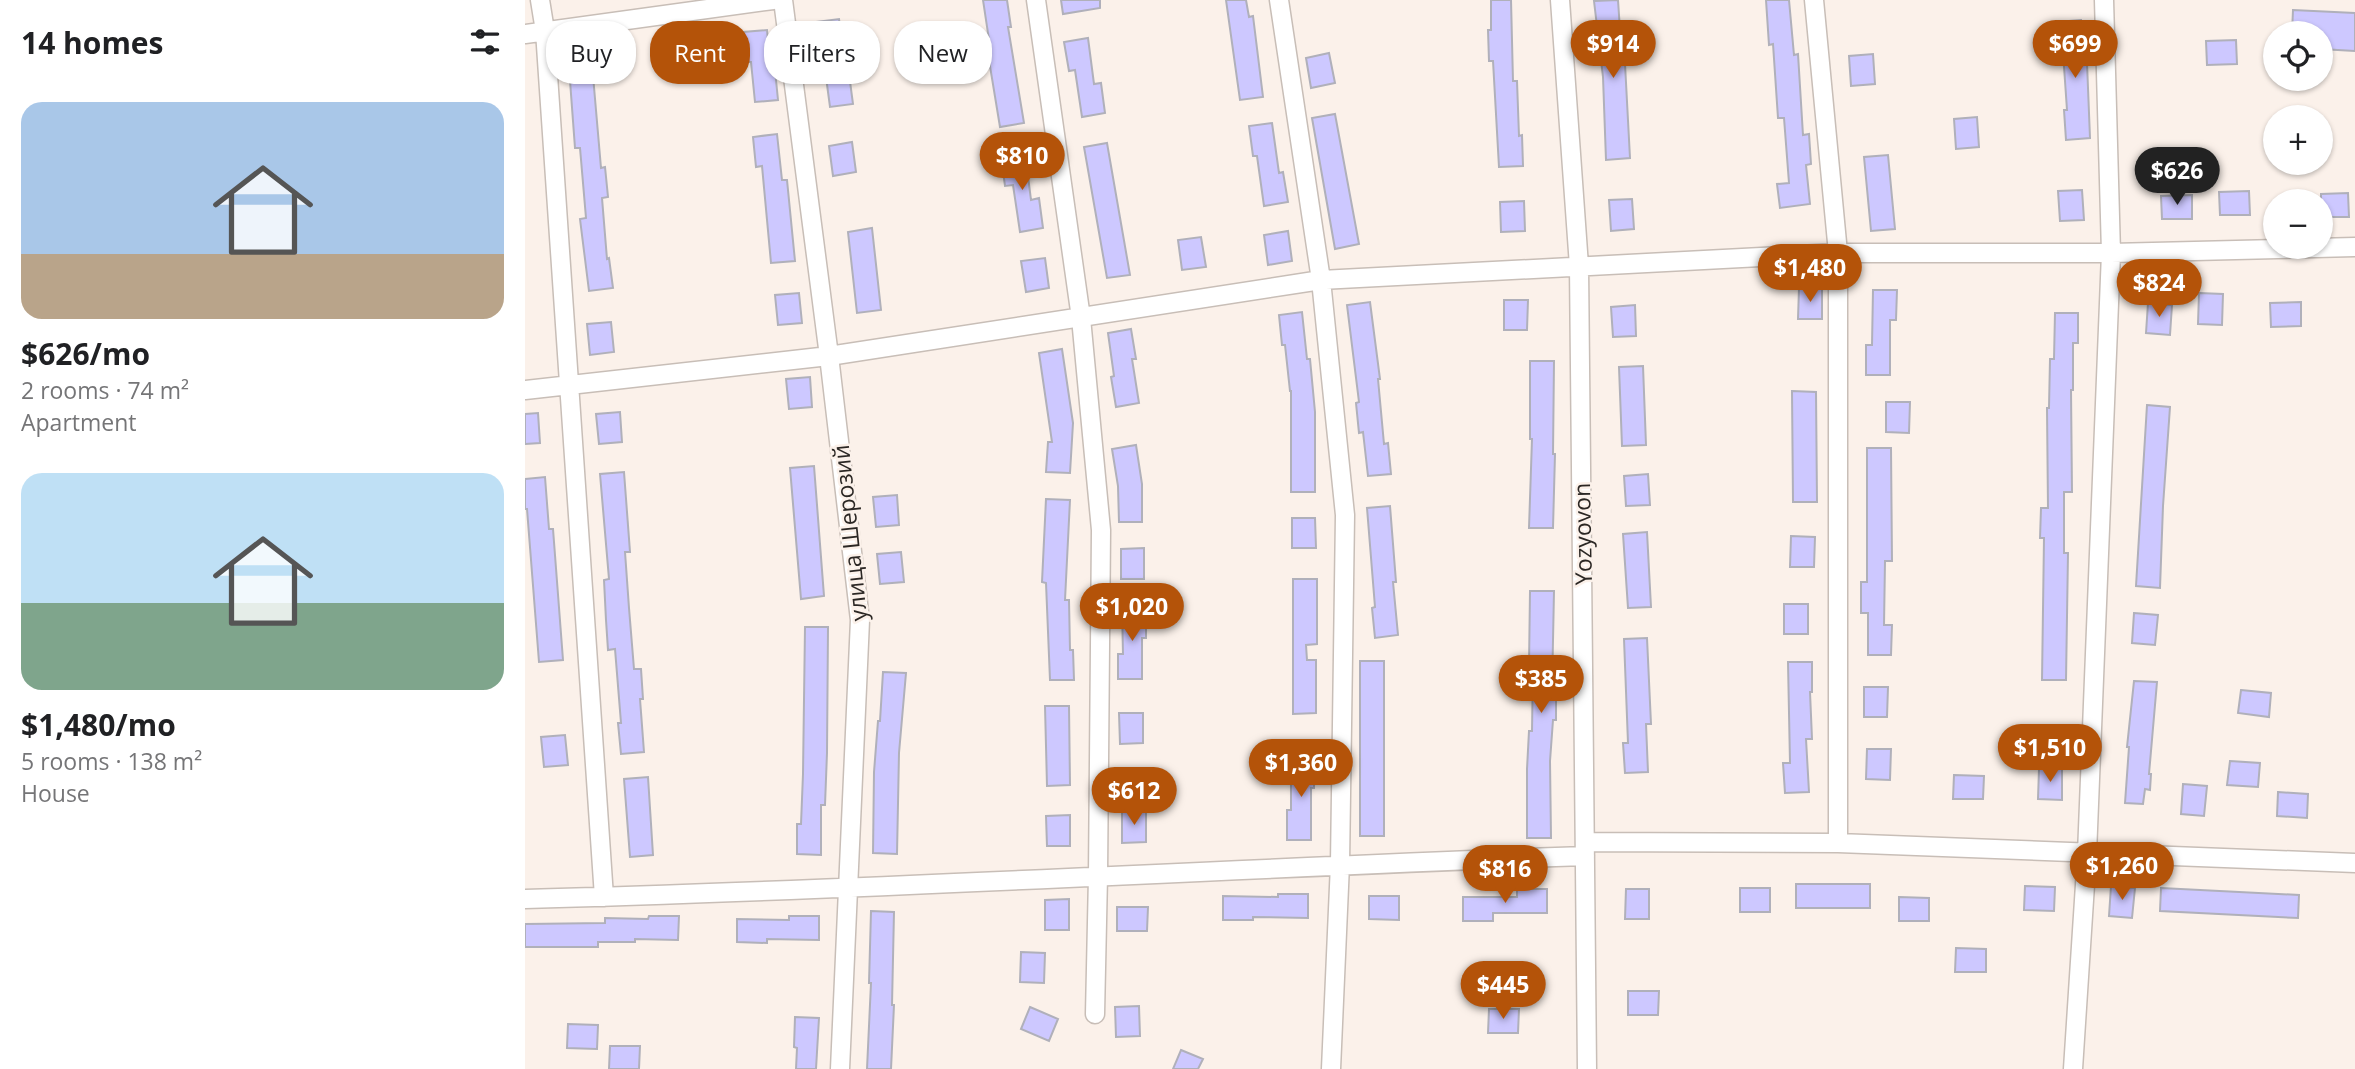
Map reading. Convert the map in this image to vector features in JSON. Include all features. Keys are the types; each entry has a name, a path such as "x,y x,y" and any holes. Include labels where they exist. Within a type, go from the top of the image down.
{"street":[{"path":"540,0 545,31 567,385 604,897"},
{"path":"525,34 773,0"},
{"name":"улица Шерозий","path":"783,0 860,620 840,1069"},
{"path":"1035,0 1081,318 1101,530 1095,1014"},
{"path":"1279,0 1321,281 1345,515 1340,864 1331,1069"},
{"name":"Yozyovon","path":"1560,0 1579,266 1587,1069"},
{"path":"1814,0 1838,253 1838,843"},
{"path":"2073,1069 2087,854 2111,253 2104,0"},
{"path":"525,390 829,356 1321,281 1838,253 2111,253 2355,247"},
{"path":"525,899 848,888 1585,849 1838,843 2355,863"}],"building":[{"path":"983,0 1007,0 1011,27 1008,27 1024,123 1000,127 992,78 992,21 986,21"},
{"path":"1061,0 1100,0 1100,8 1063,14"},
{"path":"1226,0 1246,0 1249,17 1253,16 1263,97 1240,100"},
{"path":"1491,0 1511,0 1513,81 1517,81 1523,166 1499,167 1493,61 1489,61"},
{"path":"1618,0 1621,45 1624,45 1630,158 1606,160 1603,77 1594,1"},
{"path":"1766,0 1789,0 1794,55 1798,54 1803,135 1809,134 1811,164 1806,165 1810,204 1780,208 1777,184 1789,183 1784,118 1778,118 1773,44 1769,45"},
{"path":"2293,10 2355,13 2355,51 2333,50 2333,21 2293,21"},
{"path":"2081,20 2084,63 2087,63 2090,138 2066,140 2063,52 2059,52 2057,22"},
{"path":"764,30 764,84 776,84 778,100 755,102 750,62 750,31"},
{"path":"1088,38 1094,84 1101,83 1105,113 1082,117 1075,70 1069,71 1064,42"},
{"path":"2236,40 2237,64 2207,65 2206,41"},
{"path":"1329,53 1335,83 1311,88 1306,58"},
{"path":"1873,54 1875,84 1851,86 1849,56"},
{"path":"570,84 594,84 601,168 605,167 608,197 602,198 607,259 609,258 613,288 589,291 580,219 586,218 580,148 575,148"},
{"path":"827,84 850,84 853,104 830,107"},
{"path":"1335,114 1359,244 1335,249 1312,118"},
{"path":"1977,117 1979,147 1956,149 1954,119"},
{"path":"1272,123 1279,173 1283,172 1288,202 1264,206 1257,156 1253,156 1249,126"},
{"path":"777,134 782,180 787,180 795,261 771,263 762,166 756,167 753,137"},
{"path":"852,142 856,172 833,176 829,146"},
{"path":"1107,143 1130,275 1107,278 1084,147"},
{"path":"1025,153 1031,200 1039,198 1043,228 1020,232 1013,185 1005,186 1001,156"},
{"path":"1888,155 1895,229 1871,231 1864,157"},
{"path":"2082,190 2084,220 2060,221 2058,191"},
{"path":"2249,191 2250,215 2220,215 2219,192"},
{"path":"2348,193 2349,217 2333,217 2333,194"},
{"path":"2192,195 2192,219 2162,219 2161,196"},
{"path":"1632,199 1634,229 1611,231 1609,200"},
{"path":"1524,201 1525,231 1501,232 1500,202"},
{"path":"872,228 881,310 857,313 848,232"},
{"path":"1288,231 1292,261 1268,265 1264,235"},
{"path":"1201,237 1206,267 1182,270 1178,240"},
{"path":"1045,258 1049,288 1026,292 1021,261"},
{"path":"1799,288 1822,288 1822,319 1798,319"},
{"path":"1873,290 1897,290 1896,320 1890,320 1890,375 1866,375 1866,345 1872,345"},
{"path":"799,293 802,323 778,325 775,295"},
{"path":"2199,293 2223,294 2222,325 2198,324"},
{"path":"1504,300 1528,300 1527,330 1504,330"},
{"path":"1370,302 1380,379 1384,444 1388,443 1391,474 1368,476 1363,432 1359,433 1356,403 1359,402 1347,305"},
{"path":"2301,302 2301,326 2271,327 2270,303"},
{"path":"2148,303 2172,305 2170,335 2146,333"},
{"path":"1635,305 1636,336 1613,337 1611,307"},
{"path":"1302,312 1315,412 1315,492 1291,492 1291,391 1279,315"},
{"path":"2055,313 2078,313 2078,343 2073,343 2071,390 2072,492 2064,492 2064,553 2068,553 2066,680 2042,680 2044,538 2040,538 2041,508 2048,508 2047,408 2050,359 2054,359"},
{"path":"611,322 614,352 590,355 587,324"},
{"path":"1131,329 1136,359 1132,359 1139,403 1116,407 1108,333"},
{"path":"1062,349 1073,423 1070,473 1046,472 1048,442 1052,442 1039,353"},
{"path":"1530,361 1554,361 1553,528 1529,528 1532,439"},
{"path":"1643,366 1646,445 1622,446 1619,367"},
{"path":"810,377 812,407 789,409 786,379"},
{"path":"1792,391 1816,392 1817,502 1793,502"},
{"path":"1886,402 1910,402 1909,433 1886,432"},
{"path":"2147,405 2170,407 2160,588 2136,586"},
{"path":"620,412 622,442 599,444 596,414"},
{"path":"538,413 540,443 525,444 525,414"},
{"path":"1136,445 1142,484 1142,522 1119,522 1118,486 1112,449"},
{"path":"1867,448 1891,448 1892,561 1885,561 1884,625 1892,625 1891,655 1868,655 1868,613 1861,613 1861,582 1867,582"},
{"path":"814,466 824,596 801,599 790,468"},
{"path":"624,472 630,552 625,552 629,608 634,669 641,669 644,752 621,754 615,649 608,650 604,580 609,579 600,474"},
{"path":"1648,474 1650,505 1626,506 1624,476"},
{"path":"545,477 549,529 553,529 563,660 539,662 525,509 525,479"},
{"path":"897,495 899,525 876,527 873,497"},
{"path":"1046,499 1070,500 1065,600 1069,600 1070,650 1073,650 1074,680 1050,680 1046,583 1042,582"},
{"path":"1390,506 1398,635 1375,638 1367,508"},
{"path":"1292,518 1315,518 1316,548 1292,548"},
{"path":"1647,532 1651,607 1628,608 1623,534"},
{"path":"1791,536 1815,537 1814,567 1790,567"},
{"path":"1144,548 1144,579 1121,579 1121,549"},
{"path":"901,552 904,582 880,584 877,554"},
{"path":"1293,579 1317,579 1317,644 1306,645 1307,660 1316,660 1316,713 1293,714"},
{"path":"1530,591 1554,591 1552,690 1556,690 1556,720 1553,720 1550,761 1551,838 1527,838 1527,769 1529,731 1532,731 1533,666 1529,666"},
{"path":"1784,604 1808,604 1808,634 1784,634"},
{"path":"1122,608 1146,608 1146,638 1142,638 1142,679 1118,679 1118,654 1123,654"},
{"path":"2134,613 2158,615 2155,645 2132,643"},
{"path":"805,627 828,627 827,753 825,805 821,805 821,855 797,854 797,824 801,824 803,774"},
{"path":"1647,638 1651,724 1646,724 1648,772 1625,773 1623,743 1628,743 1624,639"},
{"path":"1360,661 1384,661 1384,836 1360,836"},
{"path":"1788,662 1812,662 1812,739 1806,739 1809,792 1785,793 1783,763 1790,763"},
{"path":"883,672 906,673 899,753 897,854 873,853 874,772"},
{"path":"2134,681 2157,682 2150,790 2145,789 2143,804 2125,803 2127,747"},
{"path":"1864,687 1888,687 1887,717 1864,717"},
{"path":"2241,690 2271,693 2269,717 2238,713"},
{"path":"1045,706 1069,706 1070,785 1047,786"},
{"path":"1119,713 1143,713 1143,743 1120,744"},
{"path":"565,735 568,765 544,767 541,737"},
{"path":"1867,749 1891,749 1890,780 1866,779"},
{"path":"1314,757 1311,840 1287,840 1287,810 1291,810 1291,758"},
{"path":"2230,761 2260,763 2258,787 2227,785"},
{"path":"2039,769 2062,769 2062,800 2038,799"},
{"path":"1954,775 1984,776 1983,799 1953,799"},
{"path":"648,777 653,855 630,857 624,779"},
{"path":"2183,784 2207,786 2204,816 2181,814"},
{"path":"2278,792 2308,794 2307,818 2277,816"},
{"path":"1122,812 1146,812 1146,842 1122,843"},
{"path":"1070,815 1070,846 1047,846 1046,816"},
{"path":"1796,884 1870,884 1870,908 1796,908"},
{"path":"2025,886 2055,887 2054,911 2024,910"},
{"path":"2111,886 2135,888 2132,918 2109,916"},
{"path":"1740,888 1770,888 1770,912 1740,912"},
{"path":"2161,888 2299,895 2298,918 2160,911"},
{"path":"1517,889 1547,889 1547,913 1493,913 1493,921 1463,921 1463,897 1517,897"},
{"path":"1626,889 1649,889 1649,919 1625,919"},
{"path":"1278,894 1308,894 1308,918 1253,917 1253,920 1223,920 1223,896 1278,897"},
{"path":"1369,896 1399,896 1399,920 1369,919"},
{"path":"1899,897 1929,898 1929,921 1899,921"},
{"path":"1069,899 1069,930 1045,930 1045,900"},
{"path":"1117,907 1148,907 1147,931 1117,931"},
{"path":"871,911 894,912 891,1069 867,1069"},
{"path":"649,916 679,916 678,940 598,942 598,947 525,947 525,924 605,923 605,918 648,919"},
{"path":"789,916 819,916 819,940 767,939 767,943 737,942 737,919 789,920"},
{"path":"1956,948 1986,949 1986,972 1955,972"},
{"path":"1021,952 1045,953 1044,983 1020,982"},
{"path":"1628,991 1659,991 1658,1015 1628,1015"},
{"path":"1139,1006 1140,1036 1116,1037 1115,1007"},
{"path":"1030,1007 1058,1019 1049,1041 1021,1029"},
{"path":"1489,1009 1519,1009 1518,1033 1488,1033"},
{"path":"795,1017 819,1018 816,1069 796,1069"},
{"path":"568,1024 598,1025 597,1049 567,1048"},
{"path":"610,1046 640,1046 639,1069 609,1069"},
{"path":"1181,1050 1203,1059 1198,1069 1173,1069"}]}
